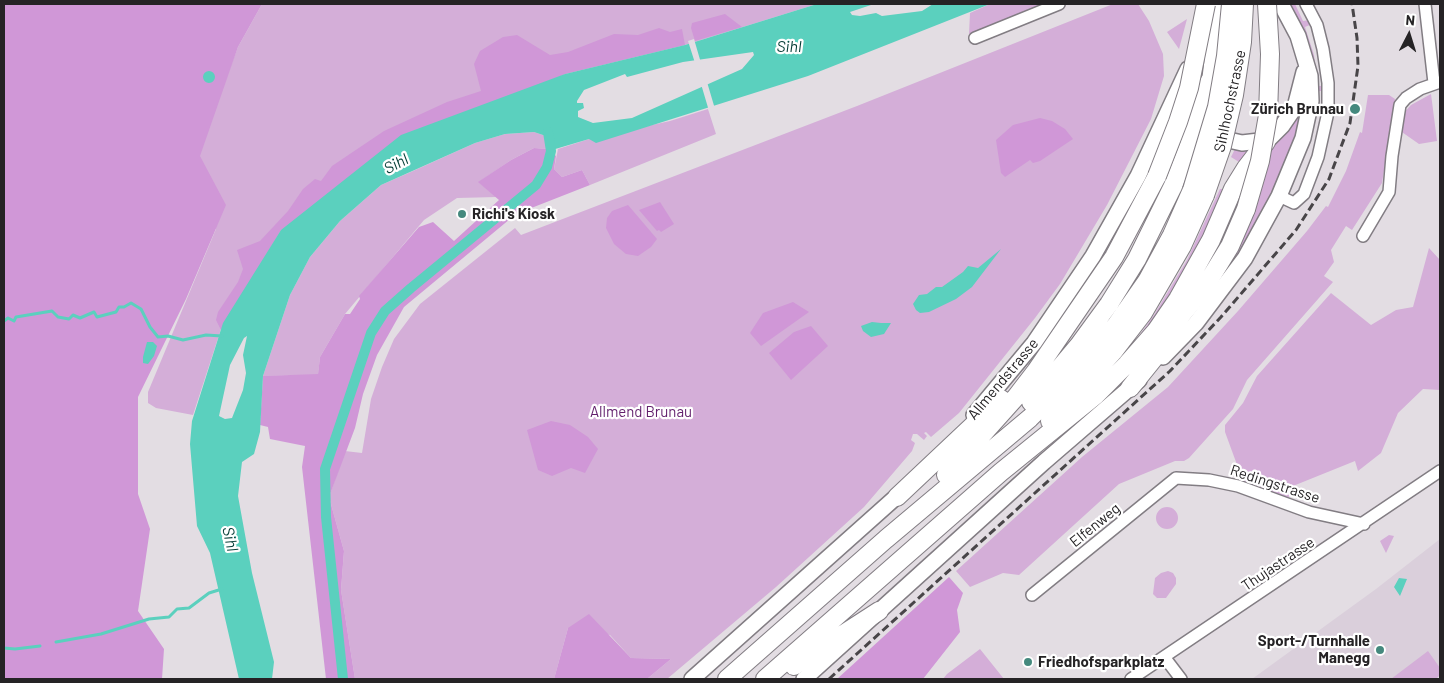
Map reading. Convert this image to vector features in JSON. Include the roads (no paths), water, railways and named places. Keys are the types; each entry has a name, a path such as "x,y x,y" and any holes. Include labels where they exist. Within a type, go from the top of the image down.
{"highway":[{"path":"886,539 979,440 1016,397 1114,257 1157,176 1178,122 1189,88 1206,4"},
{"name":"Sihlhochstrasse","path":"1198,193 1219,98 1226,56 1231,4"},
{"name":"Sihlhochstrasse","path":"1198,193 1222,146 1234,95 1242,42 1244,4"},
{"path":"1130,388 1182,323 1230,246 1246,208 1260,161 1268,114 1270,54 1267,4"},
{"path":"969,468 1062,368 1123,282 1148,238 1173,186 1189,145 1209,82"},
{"path":"765,679 1001,472 1096,395 1156,331 1195,271 1239,178 1268,140"},
{"path":"727,679 886,539 1030,418 1100,346 1151,273 1198,193"},
{"path":"1001,472 1079,391 1127,334 1170,269 1198,193"},
{"path":"943,522 1017,470 1074,423 1152,349 1203,289"},
{"path":"897,497 996,404 1059,336"},
{"path":"776,679 827,643 879,611"}],"main road":[{"path":"1215,4 1208,112 1215,132 1224,139 1242,143 1268,140 1282,126 1295,107 1303,82 1305,54"},
{"name":"Allmendstrasse","path":"692,679 897,497 1000,385 1034,343 1079,279 1138,176 1195,53 1215,4"},
{"path":"804,679 1130,388 1177,343 1223,288 1256,239 1279,196 1297,156 1309,112 1311,86 1305,54 1281,4"}],"street":[{"path":"975,38 1059,4"},
{"path":"1279,196 1294,203 1304,194 1318,157 1328,112 1328,83 1323,49 1317,25 1306,4"},
{"path":"1363,236 1389,192 1392,156 1400,105 1406,98 1437,83 1424,4"},
{"name":"Thujastrasse","path":"1131,679 1165,658 1440,471"},
{"name":"Redingstrasse","path":"1176,478 1209,480 1238,486 1309,512 1364,524"},
{"name":"Elfenweg","path":"1032,595 1176,478"},
{"path":"1165,658 1181,679"}],"water":[{"name":"Sihl","path":"817,4 874,4 850,12 852,15 860,16 876,13 882,16 922,11 933,4 990,4 808,76 596,143 589,139 552,150 546,136 534,132 505,134 475,143 381,185 340,221 310,257 290,295 263,376 260,432 254,454 242,462 238,496 252,573 274,662 272,679 239,679 210,553 197,526 190,444 192,421 223,323 281,230 401,135 565,74 685,45","holes":["753,52 754,55 742,69 632,118 593,123 578,117 578,111 584,108 583,103 577,103 577,101 584,90 625,74 627,77 683,62","247,336 243,355 246,373 243,390 232,418 225,419 219,416 230,365 244,338"]},
{"path":"207,71 211,71 215,77 211,83 207,83 203,79 203,75"},
{"path":"1001,249 972,287 956,299 929,312 920,313 916,310 913,304 919,295 927,294 936,287 942,287 963,272 968,266 978,268"},
{"path":"872,322 891,323 884,334 871,337 863,331 861,326"},
{"path":"147,342 153,342 157,346 154,356 148,364 143,363"},
{"path":"1399,578 1407,579 1400,596 1394,587"}],"waterway":[{"path":"343,679 326,517 325,469 371,333 385,311 536,185 547,167 551,151 548,132"},
{"path":"4,321 8,318 14,321 16,317 52,311 58,317 69,319 73,315 80,318 94,312 97,317 116,312 119,307 124,307 131,303 141,309 150,327 158,337 168,336 183,340 206,335 222,336"},
{"path":"56,642 101,634 149,619 169,617 177,609 189,608 209,593 222,589"},
{"path":"4,648 15,649 40,646"}],"railway":[{"path":"829,679 1170,371 1221,317 1296,230 1329,179 1350,123 1358,66 1357,38 1352,4"}],"place":[{"name":"Zürich Brunau","path":"1355,109"},
{"name":"Richi's Kiosk","path":"462,214"},
{"name":"Sport-/Turnhalle Manegg","path":"1380,650"},
{"name":"Friedhofsparkplatz","path":"1028,662"}],"park label":[{"name":"Allmend Brunau","path":"641,412"}]}
